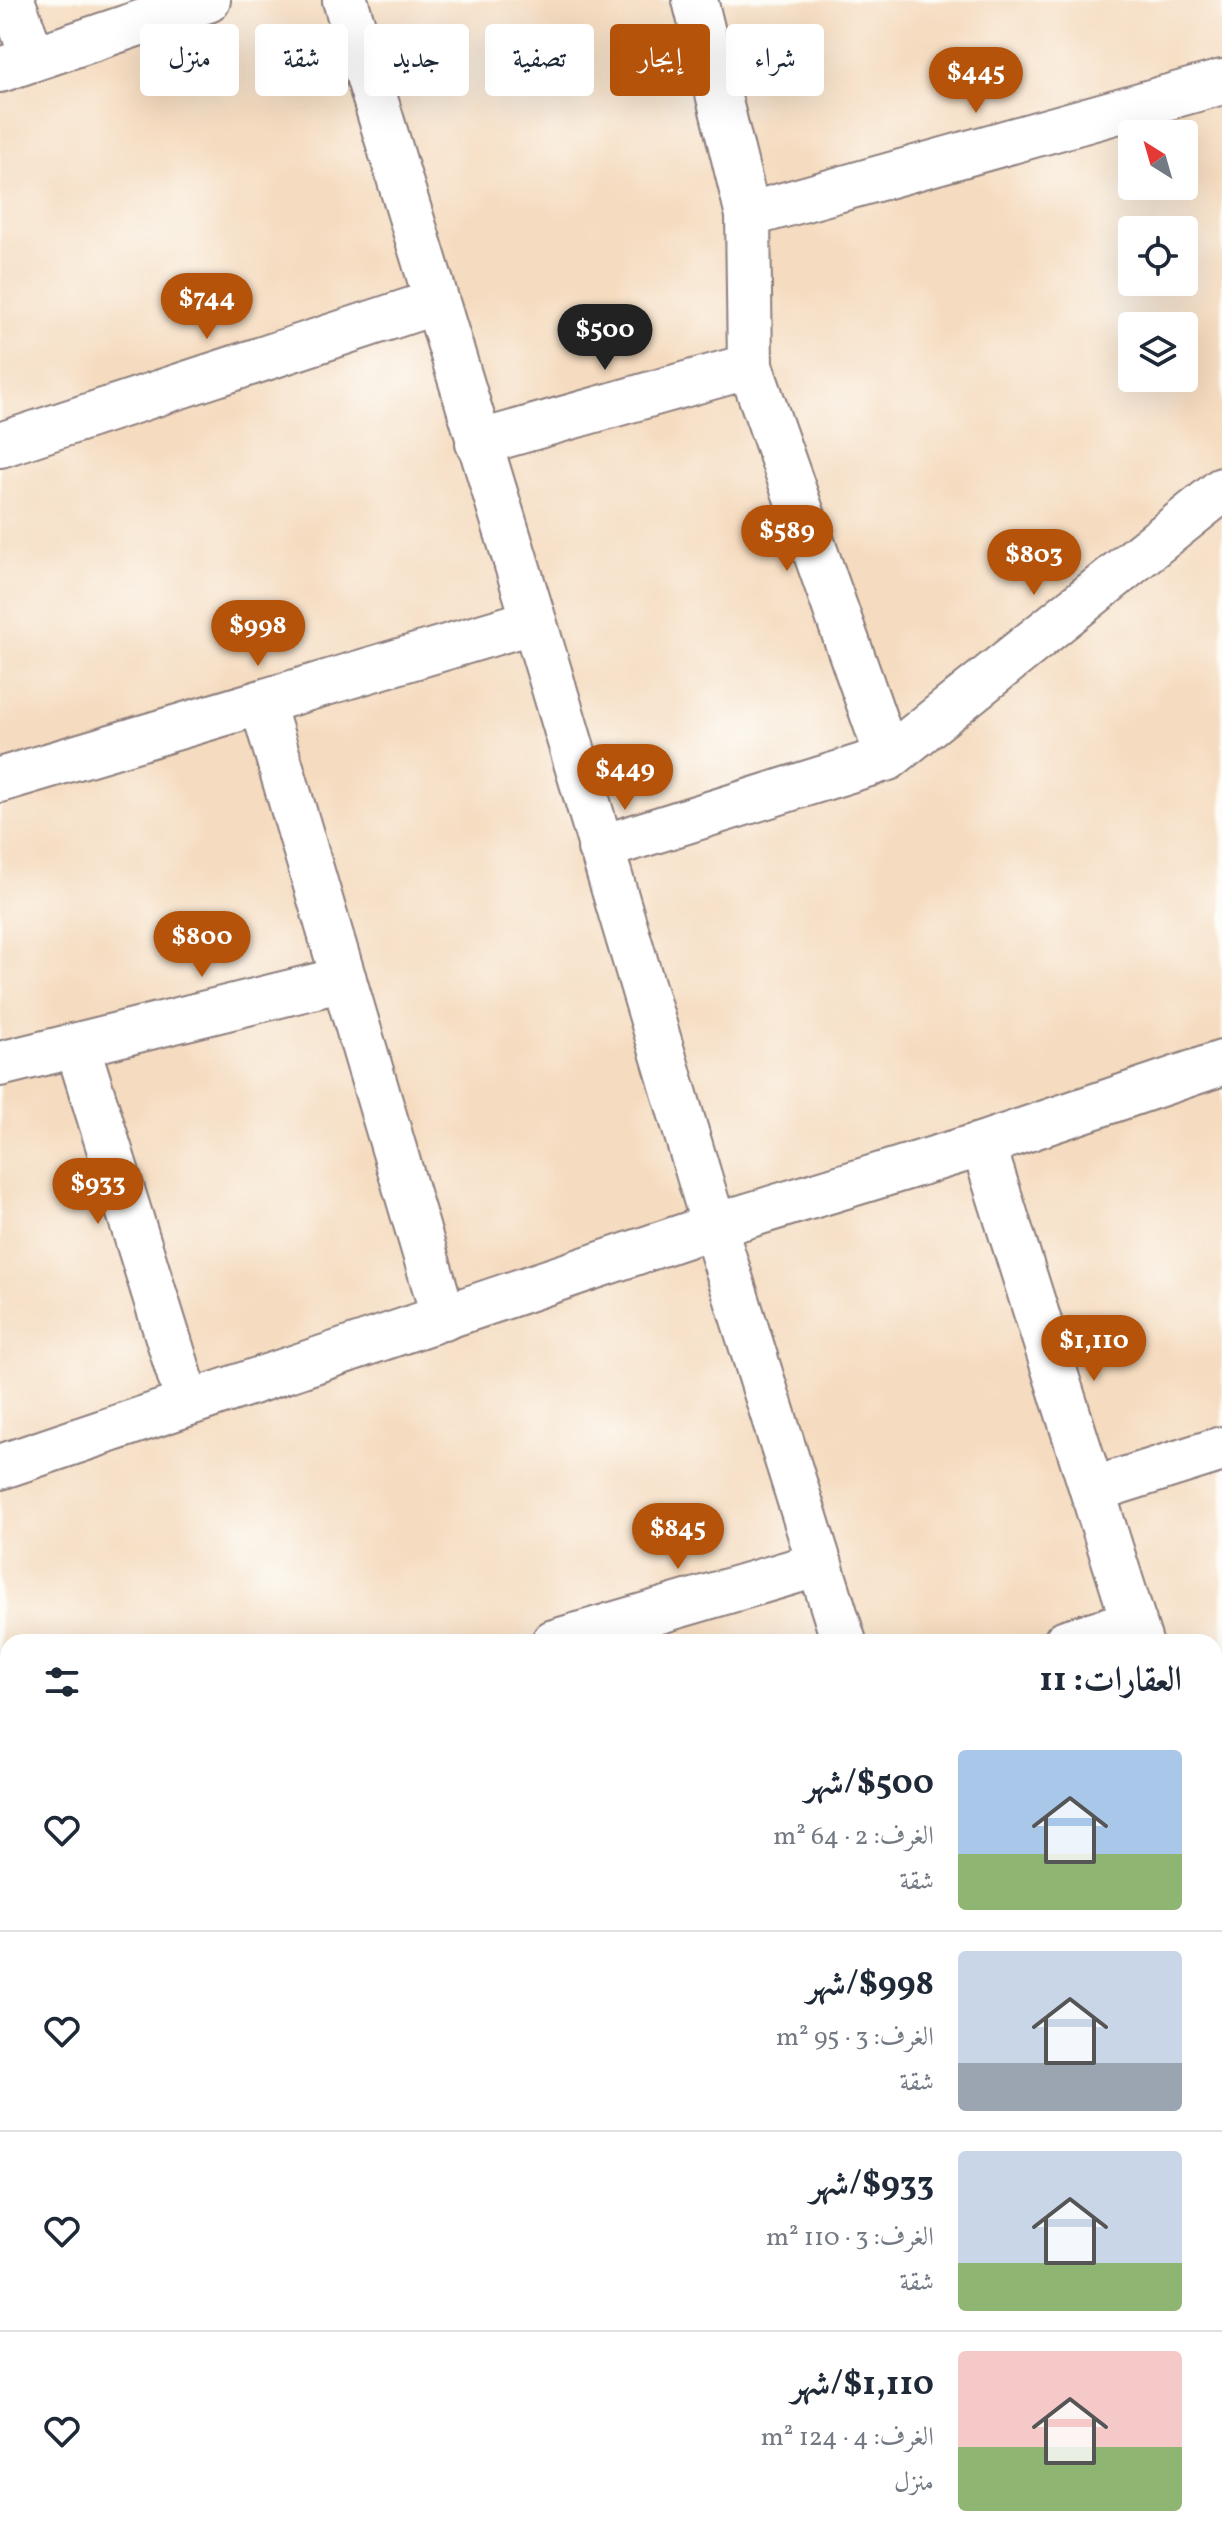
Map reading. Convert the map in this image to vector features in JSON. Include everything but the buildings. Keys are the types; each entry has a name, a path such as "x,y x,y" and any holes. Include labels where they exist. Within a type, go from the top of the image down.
{"street":[{"path":"12,0 16,64 208,0"},
{"path":"345,0 714,1226 842,1634"},
{"path":"695,0 748,215 750,366 888,758"},
{"path":"748,215 1222,82"},
{"path":"0,445 436,302"},
{"path":"478,443 750,366"},
{"path":"600,848 888,758 1222,490"},
{"path":"0,780 534,621"},
{"path":"262,703 444,1318"},
{"path":"0,1064 344,979"},
{"path":"77,1045 188,1402"},
{"path":"0,1467 714,1226 983,1144 1222,1063"},
{"path":"983,1144 1137,1632"},
{"path":"1092,1490 1222,1449"},
{"path":"581,1634 820,1564"}]}
